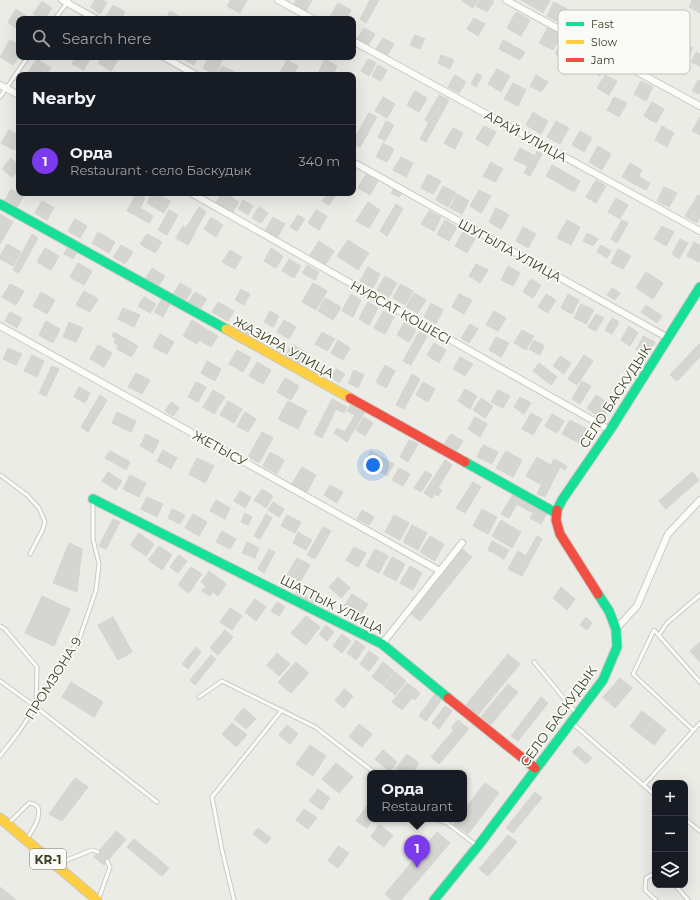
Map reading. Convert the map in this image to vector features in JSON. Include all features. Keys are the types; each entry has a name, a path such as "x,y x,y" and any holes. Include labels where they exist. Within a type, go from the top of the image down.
{"street":[{"path":"278,0 307,16"},
{"path":"506,0 558,28"},
{"path":"66,1 91,16"},
{"name":"АРАЙ УЛИЦА","path":"356,43 700,231"},
{"path":"169,60 191,72"},
{"path":"641,74 700,106"},
{"path":"3,86 16,94"},
{"name":"ШУГЫЛА УЛИЦА","path":"356,164 668,338"},
{"name":"НУРСАТ КОШЕСI","path":"196,196 610,430"},
{"name":"ЖАЗИРА УЛИЦА","path":"0,204 556,513"},
{"name":"СЕЛО БАСКУДЫК","path":"434,900 478,846 577,714 602,680 610,665 617,646 616,629 609,611 560,534 556,520 556,513 562,500 610,430 700,287"},
{"name":"ЖЕТЫСУ","path":"0,326 440,571"},
{"name":"ШАТТЫК УЛИЦА","path":"93,499 382,644 535,768"},
{"path":"616,629 637,606 668,534 700,500"},
{"path":"382,644 462,543"},
{"name":"KR-1","path":"0,818 98,900"}],"lane":[{"path":"57,16 66,1"},
{"path":"0,97 3,86 25,60"},
{"path":"0,475 27,495 39,508 45,522 30,554"},
{"name":"ПРОМЗОНА 9","path":"0,756 36,707 80,637 96,590 99,564 93,539 93,499"},
{"path":"659,635 667,623 700,595"},
{"path":"0,626 37,667 36,707"},
{"path":"693,730 633,674 654,630 700,682"},
{"path":"534,662 577,714"},
{"path":"0,681 36,707 157,802"},
{"path":"199,697 222,682 315,726 371,770"},
{"path":"234,900 212,797 282,710"},
{"path":"570,722 652,792"},
{"path":"644,786 700,723"},
{"path":"7,824 29,803 38,807 39,813 36,823 26,840"},
{"path":"688,821 700,831"},
{"path":"444,822 478,846"},
{"path":"55,865 92,850 98,852"},
{"path":"98,900 110,867 107,861"},
{"path":"652,875 646,878 645,890 656,900"},
{"path":"678,888 688,900"}],"building":[{"path":"95,0 103,0 107,3 100,14 91,7"},
{"path":"231,0 247,0 240,13 227,6"},
{"path":"296,0 312,0 306,11 294,4"},
{"path":"370,0 379,0 366,23 360,19"},
{"path":"478,0 473,8 462,1"},
{"path":"480,0 494,1 487,12 476,6"},
{"path":"521,0 550,0 543,13"},
{"path":"692,0 700,0 700,13 689,7"},
{"path":"42,1 52,8 46,16 36,16 33,14"},
{"path":"554,2 567,9 558,10 558,22 547,16"},
{"path":"338,3 351,10 348,16 331,16"},
{"path":"113,5 125,12 123,16 107,16"},
{"path":"16,9 26,16 16,16 16,28 8,22"},
{"path":"170,11 179,16 168,16"},
{"path":"516,12 530,20 521,36 507,28"},
{"path":"474,18 485,24 478,36 467,29"},
{"path":"548,27 558,32 558,41 553,50 539,43"},
{"path":"364,28 375,34 368,46 357,39"},
{"path":"415,35 425,39 420,49 410,45"},
{"path":"383,38 394,44 387,56 376,49"},
{"path":"10,40 16,43 16,60 13,65 0,57"},
{"path":"503,40 525,52 520,60 499,49"},
{"path":"690,46 693,48 690,54"},
{"path":"558,48 558,55 555,54"},
{"path":"696,52 700,54 700,66 691,62"},
{"path":"441,55 454,60 450,69 438,63"},
{"path":"368,59 376,63 369,76 361,71"},
{"path":"36,60 51,68 48,72 28,72"},
{"path":"74,60 89,60 84,70 72,64"},
{"path":"100,60 118,60 111,71 98,63"},
{"path":"185,60 196,60 194,65"},
{"path":"207,60 222,61 216,72 210,72 203,68"},
{"path":"287,60 298,66 295,72 280,72"},
{"path":"324,60 337,66 334,72 318,72"},
{"path":"378,65 387,70 381,81 372,76"},
{"path":"222,66 235,72 219,72"},
{"path":"497,69 510,76 501,92 488,84"},
{"path":"477,73 482,76 476,87 471,84"},
{"path":"455,75 466,82 459,93 448,87"},
{"path":"536,75 548,82 541,92 530,86"},
{"path":"605,75 617,81 609,95 597,88"},
{"path":"698,80 700,81 699,94 692,91"},
{"path":"641,81 653,87 646,101 634,94"},
{"path":"513,83 526,90 518,106 504,99"},
{"path":"415,91 427,98 419,112 407,105"},
{"path":"439,95 449,100 426,142 420,139 429,122 425,120"},
{"path":"383,97 395,104 387,118 375,111"},
{"path":"614,97 627,103 619,117 607,110"},
{"path":"652,102 664,109 656,123 644,116"},
{"path":"533,112 548,121 541,134 526,125"},
{"path":"369,113 377,117 360,147 356,145 356,136"},
{"path":"700,117 700,135 692,131"},
{"path":"386,121 394,125 385,141 378,137"},
{"path":"556,121 569,128 560,144 547,137"},
{"path":"484,126 496,132 488,146 476,139"},
{"path":"662,126 674,133 667,147 655,140"},
{"path":"453,128 463,133 455,149 444,143"},
{"path":"9,130 16,134 16,146 14,150 1,143"},
{"path":"580,131 592,138 584,152 572,145"},
{"path":"383,143 394,149 387,162 376,157"},
{"path":"598,146 611,154 602,170 589,162"},
{"path":"520,148 535,156 537,151 542,154 530,176 524,173 528,166 514,160"},
{"path":"401,157 413,163 406,177 393,170"},
{"path":"11,158 16,162 16,172 12,177 2,169"},
{"path":"491,162 503,169 495,182 483,176"},
{"path":"630,163 642,170 634,184 622,177"},
{"path":"552,165 566,173 560,184 546,176"},
{"path":"566,173 580,181 574,192 560,184"},
{"path":"366,174 378,181 370,195 358,188"},
{"path":"428,174 441,181 433,194 421,188"},
{"path":"638,176 650,183 646,190 634,184"},
{"path":"596,180 606,186 596,203 586,197"},
{"path":"443,186 456,193 448,207 436,200"},
{"path":"664,187 677,193 669,207 657,201"},
{"path":"394,188 402,193 399,197 391,193"},
{"path":"11,189 16,192 16,196 23,197 16,209 4,202"},
{"path":"479,190 491,196 481,213 470,206"},
{"path":"457,194 469,201 462,214 450,208"},
{"path":"698,195 700,196 700,217 697,223 685,216"},
{"path":"135,196 140,196 145,198 140,208 153,216 149,223 127,211"},
{"path":"150,196 161,196 170,201 164,213 147,203"},
{"path":"220,196 229,196 239,202 232,213 216,203"},
{"path":"326,196 335,196 329,205 322,201"},
{"path":"616,198 628,205 620,219 608,212"},
{"path":"243,200 253,206 248,215 238,209"},
{"path":"42,201 54,208 47,220 35,213"},
{"path":"368,202 380,210 369,228 356,221"},
{"path":"396,204 403,209 387,236 380,231"},
{"path":"199,207 206,212 194,233 186,228"},
{"path":"259,207 268,213 261,223 252,218"},
{"path":"496,208 509,215 501,229 489,222"},
{"path":"169,210 178,215 167,235 158,230"},
{"path":"316,210 327,216 319,230 308,223"},
{"path":"429,211 441,217 434,231 421,224"},
{"path":"0,214 13,222 0,244"},
{"path":"298,215 305,219 297,231 290,227"},
{"path":"211,217 223,225 216,237 204,229"},
{"path":"273,217 285,224 277,238 265,231"},
{"path":"75,219 87,226 80,238 68,231"},
{"path":"445,220 457,227 449,241 437,234"},
{"path":"567,220 580,227 571,245 557,238"},
{"path":"622,220 628,223 617,243 611,239"},
{"path":"183,226 195,233 188,245 176,238"},
{"path":"662,226 674,232 666,246 654,239"},
{"path":"523,227 536,234 528,248 516,241"},
{"path":"98,232 115,242 109,253 92,243"},
{"path":"463,232 475,239 467,253 455,246"},
{"path":"587,233 598,239 593,246 583,241"},
{"path":"32,234 38,238 19,273 13,270"},
{"path":"147,234 162,242 155,253 140,244"},
{"path":"680,239 688,243 679,259 672,254"},
{"path":"348,240 359,247 349,264 337,256"},
{"path":"319,241 334,251 325,265 310,255"},
{"path":"694,242 700,245 699,262 687,256"},
{"path":"7,244 21,252 13,266 0,259 0,256"},
{"path":"121,245 133,252 125,264 113,257"},
{"path":"601,245 611,251 607,258 597,252"},
{"path":"68,247 77,252 73,259 64,254"},
{"path":"359,247 369,253 358,270 349,264"},
{"path":"45,248 59,256 51,270 37,262"},
{"path":"271,248 283,256 276,268 264,261"},
{"path":"618,249 631,256 623,269 611,263"},
{"path":"230,250 242,257 235,269 222,262"},
{"path":"289,259 301,266 294,278 282,271"},
{"path":"78,263 92,271 84,285 70,277"},
{"path":"476,264 488,270 480,283 469,276"},
{"path":"307,265 319,272 315,280 302,273"},
{"path":"508,266 520,273 513,286 501,280"},
{"path":"368,267 380,274 373,288 360,281"},
{"path":"152,268 165,276 157,288 145,280"},
{"path":"646,272 663,283 653,299 636,288"},
{"path":"385,276 397,283 389,297 377,290"},
{"path":"531,279 541,285 533,298 523,292"},
{"path":"180,283 192,290 185,302 173,295"},
{"path":"313,283 327,291 316,310 302,302"},
{"path":"10,284 24,291 16,305 2,297"},
{"path":"400,284 413,291 405,305 393,298"},
{"path":"612,288 620,293 615,300 607,295"},
{"path":"241,289 250,294 244,305 235,300"},
{"path":"84,291 98,299 90,312 76,305"},
{"path":"41,292 55,300 47,314 33,306"},
{"path":"195,292 207,299 199,311 187,304"},
{"path":"414,293 426,300 418,313 406,307"},
{"path":"351,294 361,300 353,317 342,311"},
{"path":"459,294 472,300 464,314 452,307"},
{"path":"546,294 556,300 548,313 538,307"},
{"path":"568,294 579,300 572,314 561,308"},
{"path":"144,297 156,304 150,313 138,306"},
{"path":"325,298 341,307 333,320 318,311"},
{"path":"162,299 170,304 163,317 154,312"},
{"path":"218,302 234,311 228,321 212,312"},
{"path":"368,302 378,308 369,325 359,319"},
{"path":"431,303 443,310 436,324 424,317"},
{"path":"581,304 594,310 586,324 574,318"},
{"path":"646,305 662,316 657,323 641,312"},
{"path":"123,308 140,315 134,327 118,319"},
{"path":"270,311 279,316 273,327 264,322"},
{"path":"383,311 394,317 385,334 374,328"},
{"path":"494,311 506,318 498,331 486,325"},
{"path":"10,312 22,318 17,328 5,321"},
{"path":"596,314 604,318 596,331 588,327"},
{"path":"612,318 619,322 612,334 605,330"},
{"path":"192,320 206,329 197,344 183,336"},
{"path":"243,320 255,327 247,339 235,332"},
{"path":"284,320 296,327 289,339 277,332"},
{"path":"46,321 60,329 53,343 39,335"},
{"path":"69,322 83,328 76,342 63,337"},
{"path":"404,323 416,330 409,342 397,335"},
{"path":"470,324 478,329 469,343 461,338"},
{"path":"629,326 638,333 630,346 621,340"},
{"path":"206,329 218,336 211,347 199,340"},
{"path":"522,330 534,336 526,350 514,343"},
{"path":"114,332 138,346 131,357 117,349 118,345 114,343 116,339 112,336"},
{"path":"322,332 335,339 327,351 315,344"},
{"path":"419,332 427,336 411,365 403,361"},
{"path":"160,334 174,342 167,354 153,347"},
{"path":"643,336 655,342 648,356 636,350"},
{"path":"496,337 509,343 501,357 489,350"},
{"path":"338,340 350,348 343,360 331,353"},
{"path":"534,340 544,346 540,355 529,349"},
{"path":"434,343 446,350 439,363 427,355"},
{"path":"292,344 307,353 299,366 284,357"},
{"path":"699,344 700,357 677,381 670,375"},
{"path":"98,345 112,353 104,367 90,359"},
{"path":"8,348 22,354 16,365 3,359"},
{"path":"237,350 251,358 243,372 229,364"},
{"path":"32,355 44,361 37,377 24,371"},
{"path":"584,355 593,361 577,385 568,379"},
{"path":"560,356 571,363 564,374 553,366"},
{"path":"460,357 473,364 465,376 453,369"},
{"path":"207,361 221,369 215,381 201,373"},
{"path":"257,362 271,370 263,384 249,376"},
{"path":"539,363 557,377 551,385 533,371"},
{"path":"385,365 395,371 386,388 376,382"},
{"path":"52,366 59,369 46,396 39,393"},
{"path":"336,369 345,374 339,383 331,377"},
{"path":"354,370 364,375 358,388 348,383"},
{"path":"136,373 150,380 142,394 128,387"},
{"path":"412,374 420,379 404,409 396,405"},
{"path":"285,378 299,386 291,400 277,392"},
{"path":"582,381 591,386 580,404 572,399"},
{"path":"196,382 206,387 198,402 188,397"},
{"path":"423,382 435,389 428,402 416,395"},
{"path":"79,387 90,393 85,403 74,397"},
{"path":"465,389 477,396 470,409 458,401"},
{"path":"213,390 225,397 214,414 203,407"},
{"path":"498,390 510,396 503,408 491,402"},
{"path":"100,395 107,400 88,432 81,427"},
{"path":"596,395 611,405 602,419 587,408"},
{"path":"520,397 531,403 524,414 514,407"},
{"path":"481,398 493,406 485,418 473,410"},
{"path":"332,399 347,407 344,413 336,409 322,438 314,434"},
{"path":"228,401 242,409 234,423 220,415"},
{"path":"288,401 307,411 298,429 278,419"},
{"path":"171,402 179,408 173,416 165,411"},
{"path":"351,404 365,412 347,442 334,433 337,428 345,432 355,415 347,411"},
{"path":"117,412 136,421 131,432 112,423"},
{"path":"245,412 256,419 248,432 237,426"},
{"path":"531,413 542,419 533,435 522,429"},
{"path":"552,414 564,421 557,433 545,426"},
{"path":"364,417 373,423 365,436 356,430"},
{"path":"475,417 487,424 480,437 468,429"},
{"path":"570,420 589,430 581,444 562,434"},
{"path":"262,432 273,438 259,463 248,457"},
{"path":"146,434 159,441 153,453 140,446"},
{"path":"451,434 463,441 455,453 443,446"},
{"path":"409,440 418,444 408,462 400,457"},
{"path":"483,445 498,452 492,464 477,457"},
{"path":"163,450 177,458 171,469 157,461"},
{"path":"110,451 130,462 126,470 105,458"},
{"path":"371,451 394,464 387,476 364,463"},
{"path":"506,451 522,460 513,477 496,468"},
{"path":"270,452 284,460 277,474 263,466"},
{"path":"537,457 551,465 540,484 526,476"},
{"path":"197,458 214,466 205,483 189,474"},
{"path":"554,459 567,466 565,470 560,467 545,497 537,494"},
{"path":"445,460 452,465 438,488 442,490 438,496 435,494 432,498 424,493"},
{"path":"302,467 316,475 307,492 292,484"},
{"path":"399,468 410,474 403,486 392,480"},
{"path":"425,471 432,475 421,492 414,488"},
{"path":"108,472 122,481 116,490 102,481"},
{"path":"692,472 699,480 666,509 659,501"},
{"path":"130,475 146,483 139,497 123,489"},
{"path":"473,482 481,487 465,513 456,508"},
{"path":"330,485 343,492 337,503 324,495"},
{"path":"262,489 273,496 266,508 254,500"},
{"path":"240,491 251,497 245,508 234,501"},
{"path":"514,493 548,512 541,524 530,518 533,513 517,504 509,518 501,514"},
{"path":"147,497 163,504 157,517 141,509"},
{"path":"216,500 230,508 225,519 210,511"},
{"path":"273,502 284,509 279,517 268,510"},
{"path":"172,509 185,515 180,524 168,518"},
{"path":"482,509 497,517 488,534 473,526"},
{"path":"362,510 374,517 369,525 357,519"},
{"path":"245,513 252,517 248,525 241,522"},
{"path":"193,514 207,522 199,536 185,528"},
{"path":"266,514 272,518 260,539 254,536"},
{"path":"287,515 301,522 295,533 281,526"},
{"path":"394,515 409,523 400,540 385,532"},
{"path":"113,519 120,522 106,549 99,546"},
{"path":"501,520 521,532 512,548 492,536"},
{"path":"412,525 427,533 418,550 403,542"},
{"path":"323,527 331,531 315,559 307,555"},
{"path":"222,531 236,539 230,549 216,542"},
{"path":"298,532 312,540 306,550 293,543"},
{"path":"139,533 154,544 146,556 130,545"},
{"path":"430,536 444,544 435,561 420,552"},
{"path":"537,536 542,539 522,576 508,569 518,551 526,556"},
{"path":"492,541 509,550 504,559 488,550"},
{"path":"247,542 259,548 255,558 242,553"},
{"path":"69,543 82,549 77,592 53,583"},
{"path":"159,546 172,555 162,570 148,560"},
{"path":"354,547 366,553 358,567 346,560"},
{"path":"269,549 275,552 264,573 258,569"},
{"path":"375,549 388,556 379,573 366,566"},
{"path":"462,549 472,557 420,621 410,613"},
{"path":"179,555 187,561 178,573 170,567"},
{"path":"392,557 405,564 396,581 383,574"},
{"path":"297,558 310,565 300,582 287,575"},
{"path":"410,566 422,573 413,590 400,583"},
{"path":"191,567 202,574 189,593 178,585"},
{"path":"209,571 226,584 218,596 213,592 210,596 202,591 206,586 201,582"},
{"path":"338,577 350,588 341,598 329,587"},
{"path":"561,587 575,599 567,610 553,598"},
{"path":"297,591 315,601 312,606 294,597"},
{"path":"352,594 368,604 360,616 344,606"},
{"path":"42,596 70,609 54,646 25,633"},
{"path":"255,599 266,607 256,621 245,612"},
{"path":"277,602 285,607 279,616 271,611"},
{"path":"230,608 242,616 232,630 220,622"},
{"path":"306,616 320,627 306,645 291,633"},
{"path":"113,617 132,652 118,660 98,625"},
{"path":"586,617 592,623 587,630 580,625"},
{"path":"326,625 334,632 327,641 319,634"},
{"path":"225,630 233,637 218,655 210,648"},
{"path":"342,634 351,641 342,653 333,646"},
{"path":"356,640 365,647 356,660 347,653"},
{"path":"700,642 700,662 690,651"},
{"path":"196,647 201,652 188,669 182,664"},
{"path":"369,651 379,658 369,671 360,664"},
{"path":"277,653 290,664 279,676 267,665"},
{"path":"508,654 520,664 478,715 466,705"},
{"path":"211,655 216,659 195,685 190,680"},
{"path":"296,662 309,673 291,693 278,682"},
{"path":"383,662 394,671 383,685 372,677"},
{"path":"395,672 406,681 395,695 384,686"},
{"path":"620,678 632,688 615,708 603,697"},
{"path":"71,682 103,702 94,717 62,697"},
{"path":"407,683 420,693 415,700 412,698 402,710 392,702"},
{"path":"508,684 518,692 490,726 480,718"},
{"path":"344,689 353,696 344,708 335,701"},
{"path":"435,694 442,699 426,721 419,716"},
{"path":"541,697 548,703 518,741 511,736"},
{"path":"445,706 452,711 439,729 432,723"},
{"path":"244,708 256,719 246,729 234,719"},
{"path":"642,711 666,730 654,745 630,726"},
{"path":"458,720 469,729 439,764 431,757 454,730 451,728"},
{"path":"232,723 247,735 236,747 222,734"},
{"path":"359,724 372,734 362,747 349,737"},
{"path":"287,725 298,734 290,744 279,735"},
{"path":"310,745 326,756 313,776 296,764"},
{"path":"578,746 592,758 586,764 572,752"},
{"path":"383,750 390,756 382,765 375,759"},
{"path":"407,754 419,763 414,770 398,770 396,768"},
{"path":"390,756 397,762 391,770 382,765"},
{"path":"336,763 353,777 339,793 322,779"},
{"path":"75,778 88,787 62,821 49,814"},
{"path":"485,783 499,793 468,834 454,824 455,822 467,822 467,806"},
{"path":"318,789 330,798 322,810 309,801"},
{"path":"535,792 542,798 513,833 506,828"},
{"path":"367,806 367,822 371,822 367,828 356,821"},
{"path":"304,809 317,818 308,829 296,820"},
{"path":"379,825 393,835 384,847 371,837"},
{"path":"258,828 271,838 266,844 253,834"},
{"path":"116,831 126,839 104,865 94,857"},
{"path":"437,832 450,843 401,900 392,900 385,894"},
{"path":"508,835 517,842 488,876 479,869"},
{"path":"134,839 169,868 162,876 127,847"},
{"path":"338,846 349,853 338,868 328,861"},
{"path":"0,887 16,900 0,900"}],"traffic: fast":[{"path":"0,204 226,329"},
{"path":"557,510 562,500 610,430 700,287"},
{"path":"465,462 556,513"},
{"path":"93,499 382,644 448,698"},
{"path":"434,900 478,846 603,680 617,647 616,629 609,611 598,594"}],"traffic: slow":[{"path":"226,329 350,398"},
{"path":"0,818 97,900"}],"traffic: jam":[{"path":"350,398 465,462"},
{"path":"557,510 556,520 560,534 598,594"},
{"path":"448,698 535,768"}],"place":[{"name":"Орда","path":"417,868"}]}
